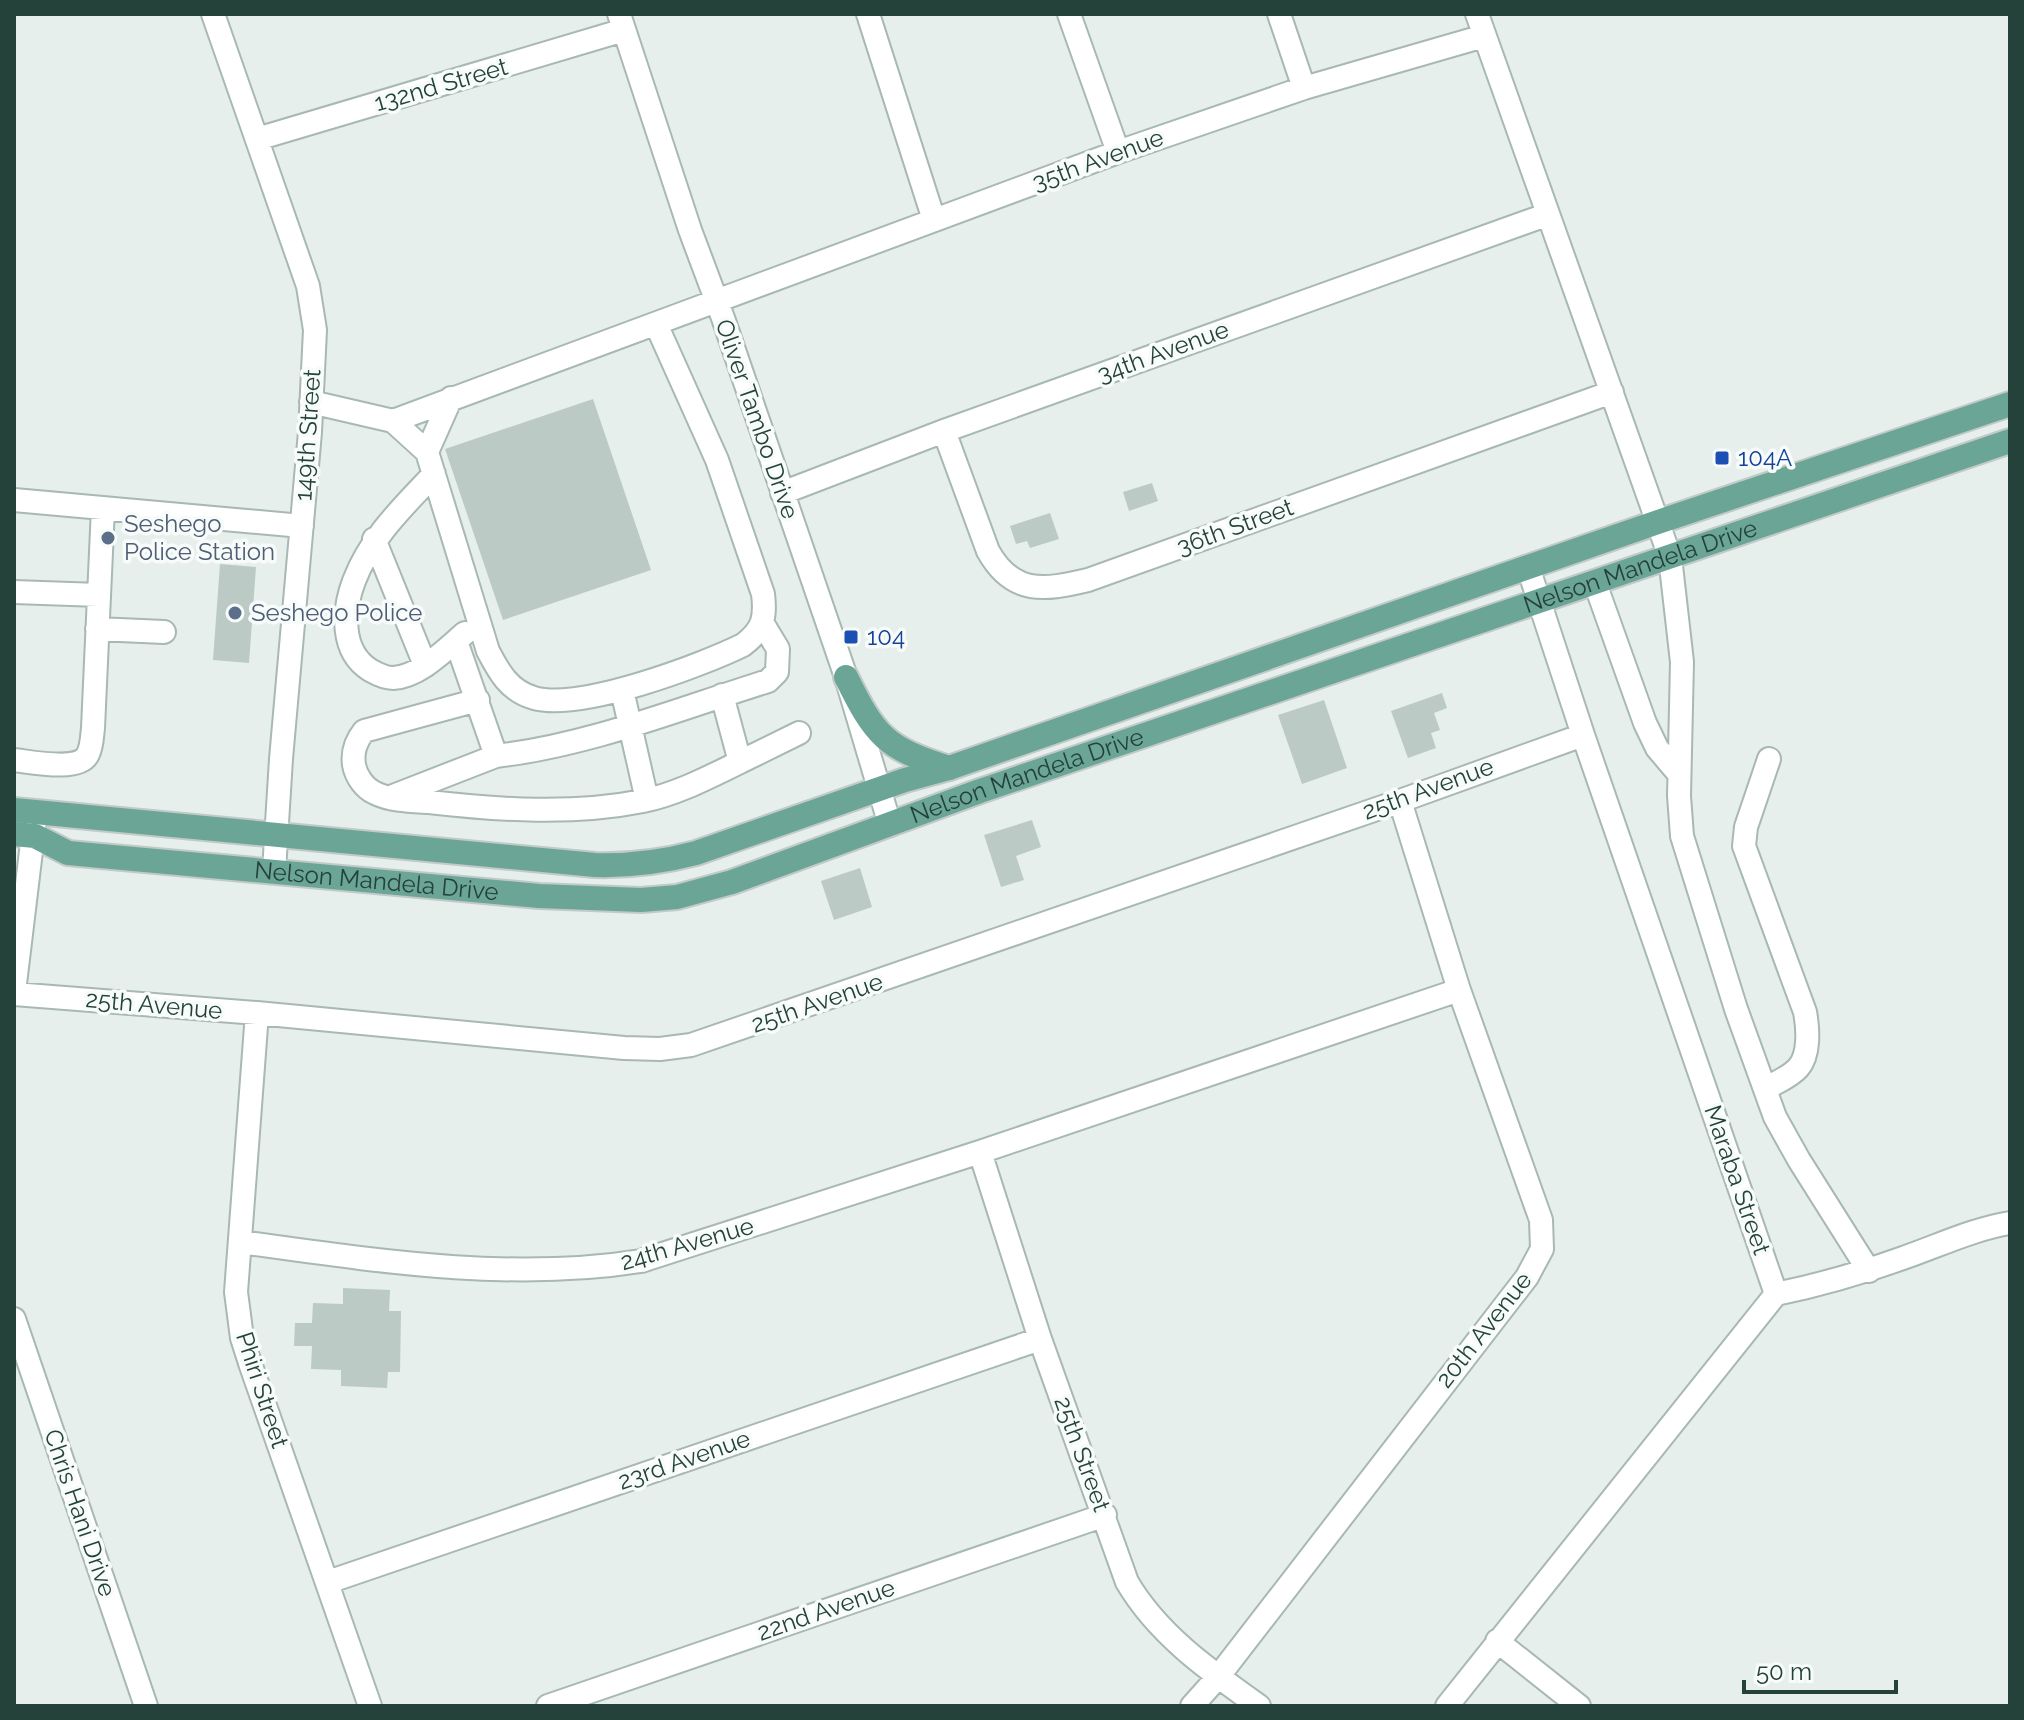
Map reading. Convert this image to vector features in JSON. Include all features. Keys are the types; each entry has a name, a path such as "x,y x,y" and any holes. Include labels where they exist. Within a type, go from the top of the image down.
{"main road":[{"name":"Nelson Mandela Drive","path":"24,823 150,824 626,866 663,862 949,768 1658,522 2010,404"},
{"name":"Nelson Mandela Drive","path":"24,823 68,853 539,896 641,900 677,897 708,890 995,786 2010,441"},
{"path":"846,677 863,712 882,737 906,753 949,768"}],"street":[{"name":"149th Street","path":"213,14 313,302 315,330 274,871"},
{"path":"868,14 934,220"},
{"path":"1069,14 1118,152"},
{"path":"1279,14 1304,88"},
{"path":"1477,14 1670,557 1682,662 1679,774 1682,836 1736,1009 1775,1117 1869,1271"},
{"name":"132nd Street","path":"257,139 621,22"},
{"name":"Oliver Tambo Drive","path":"621,22 846,677 890,825"},
{"name":"35th Avenue","path":"393,421 1118,152 1304,88 1484,36"},
{"name":"34th Avenue","path":"782,493 944,431 1546,215"},
{"path":"388,798 496,756 565,745 629,727 768,681 777,672 778,649 763,624 763,594 727,486 656,324"},
{"name":"36th Street","path":"944,431 988,551 997,566 1012,579 1028,586 1051,588 1088,580 1612,392"},
{"path":"427,452 451,398"},
{"path":"311,402 393,421 427,452 488,651 501,676 513,689 523,694 558,701 622,690 731,651 755,636 763,624"},
{"path":"434,474 374,539 348,600 347,632 351,647 362,664 380,675 393,678 425,665 478,622"},
{"path":"14,500 302,526"},
{"path":"14,760 74,765 83,761 88,754 93,728 103,508"},
{"path":"374,539 425,665"},
{"name":"Maraba Street","path":"1528,567 1776,1294"},
{"path":"1595,583 1645,723 1657,748 1679,774"},
{"path":"14,592 99,595"},
{"path":"97,629 164,632"},
{"path":"456,641 496,756"},
{"path":"622,690 647,800"},
{"path":"722,695 740,762"},
{"path":"478,700 364,731 355,745 354,768 361,781 371,792 388,798 553,810 613,806 647,800 695,784 799,733"},
{"name":"25th Avenue","path":"14,993 624,1048 660,1049 691,1045 1583,735"},
{"path":"1765,1089 1799,1068 1805,1052 1807,1025 1805,1012 1744,846 1746,827 1769,759"},
{"name":"20th Avenue","path":"1192,1706 1218,1677 1538,1260 1543,1236 1541,1220 1459,990 1400,801"},
{"path":"14,993 26,879 24,823"},
{"name":"24th Avenue","path":"240,1242 364,1259 461,1266 542,1269 641,1261 980,1152 1459,990"},
{"name":"Phiri Street","path":"257,1013 236,1292 242,1338 370,1706"},
{"name":"25th Street","path":"980,1152 1040,1339 1127,1582 1141,1607 1158,1625 1218,1677 1259,1706"},
{"path":"1447,1706 1776,1294 1869,1271 1976,1231 2010,1223"},
{"name":"Chris Hani Drive","path":"14,1319 146,1706"},
{"name":"23rd Avenue","path":"328,1582 1040,1339"},
{"name":"22nd Avenue","path":"548,1706 1105,1515"},
{"path":"1497,1641 1579,1706"}],"building":[{"path":"593,399 651,570 503,620 445,449"},
{"path":"1152,483 1158,501 1129,511 1123,492"},
{"path":"1050,513 1059,539 1030,548 1027,541 1016,544 1010,526"},
{"name":"Seshego Police","path":"220,564 256,567 249,663 213,660"},
{"path":"1442,693 1447,708 1434,713 1440,730 1431,733 1436,748 1408,758 1391,711"},
{"path":"1324,700 1347,768 1302,784 1278,715"},
{"path":"1032,820 1041,847 1016,856 1024,880 1001,887 984,835"},
{"path":"860,868 872,907 834,920 821,881"},
{"path":"343,1288 390,1290 389,1311 401,1311 400,1372 388,1372 387,1388 341,1386 341,1370 311,1369 312,1346 294,1346 295,1323 312,1323 313,1303 343,1304"}],"place":[{"name":"104A","path":"1722,458"},
{"name":"Seshego Police Station","path":"108,538"},
{"name":"Seshego Police","path":"235,613"},
{"name":"104","path":"851,637"}]}
